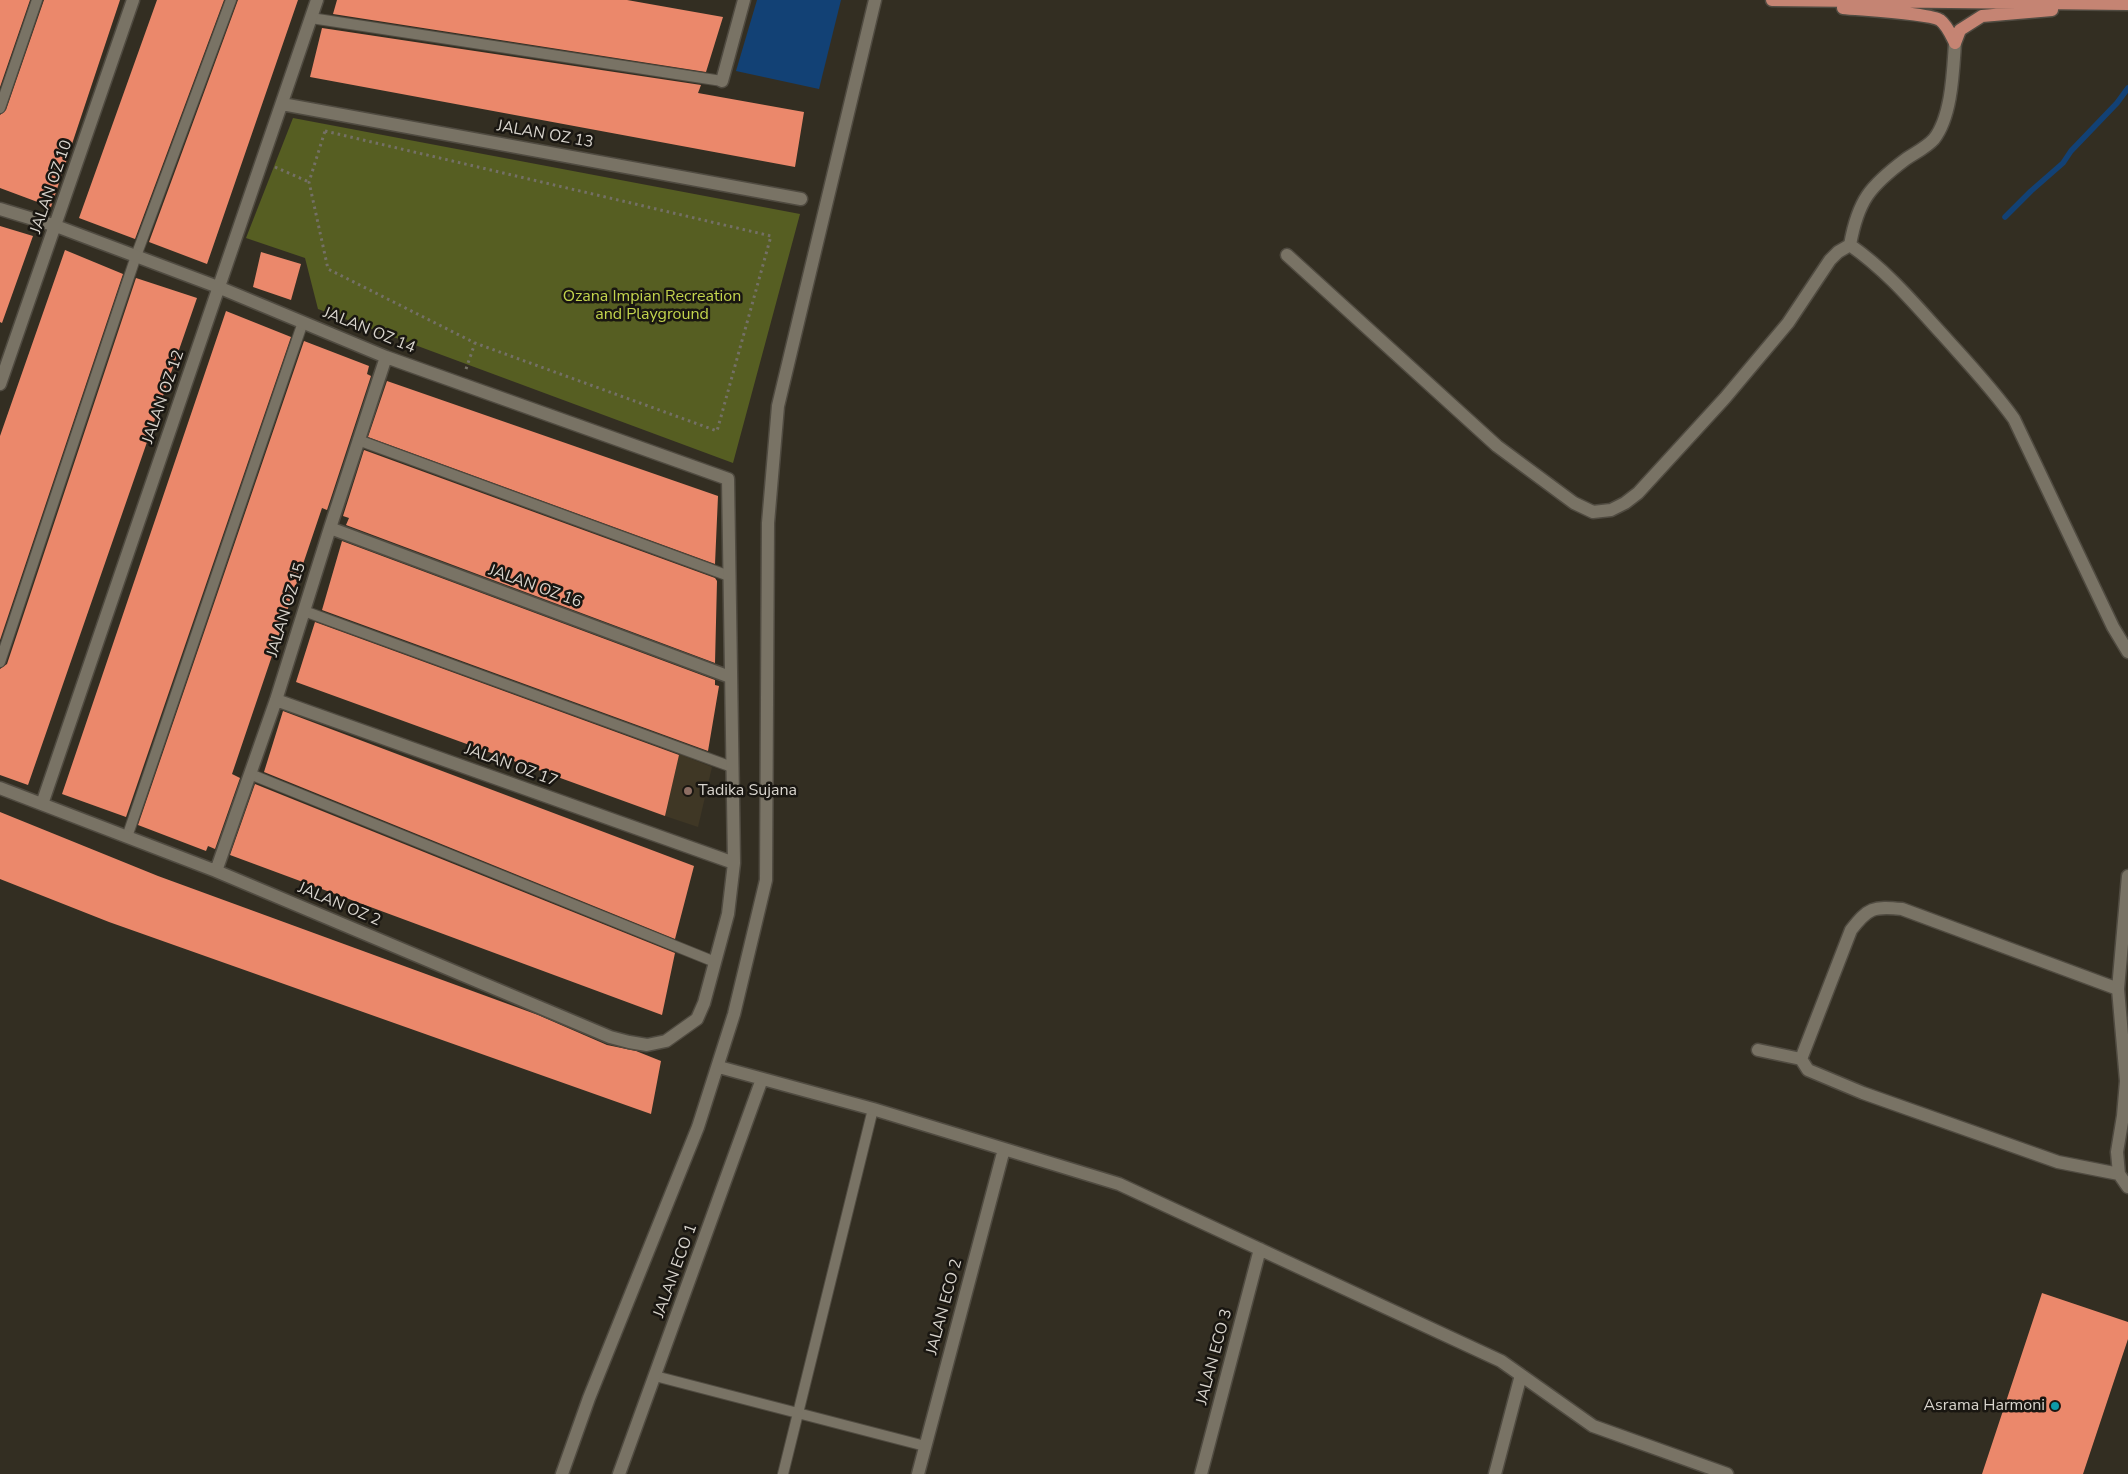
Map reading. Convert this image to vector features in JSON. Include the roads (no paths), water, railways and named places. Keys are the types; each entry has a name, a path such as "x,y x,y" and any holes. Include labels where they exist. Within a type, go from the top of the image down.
{"main road":[{"path":"1761,0 1919,16 1939,20 1948,30 1955,43"},
{"path":"1772,0 2128,4"},
{"path":"1955,43 1960,30 1982,16 2128,4"}],"street":[{"name":"JALAN OZ 10","path":"0,384 133,0"},
{"name":"JALAN OZ 12","path":"42,804 317,0"},
{"path":"722,82 743,0"},
{"path":"562,1474 589,1398 698,1127 719,1067 751,948 766,880 768,523 771,466 778,406 875,0"},
{"path":"1287,254 1497,446 1574,503 1593,512 1611,510 1625,503 1638,493 1725,398 1788,323 1830,260 1838,252 1850,245 1855,221 1862,202 1880,178 1933,140 1944,119 1955,43"},
{"name":"JALAN OZ 13","path":"282,104 801,198"},
{"name":"JALAN OZ 14","path":"0,209 56,226 136,256 386,357 728,479 729,576"},
{"path":"1850,245 1875,262 1899,286 1996,392 2014,419 2113,627 2128,652"},
{"name":"JALAN OZ 15","path":"216,871 276,700 386,357"},
{"name":"JALAN OZ 16","path":"330,528 730,677"},
{"path":"715,962 728,914 734,863 729,576"},
{"name":"JALAN OZ 17","path":"276,700 734,863"},
{"name":"JALAN OZ 2","path":"0,788 216,871 610,1037 629,1042 648,1044 666,1041 697,1019 704,1003 715,962"},
{"path":"2128,876 2118,989 2126,1081 2121,1138 2117,1152 2119,1174 2128,1186"},
{"path":"1800,1059 1851,930 1864,912 1882,907 1902,909 2118,989"},
{"path":"1758,1050 1800,1059 1808,1070 1872,1096 2058,1162 2119,1174"},
{"path":"719,1067 873,1109 1120,1184 1500,1361 1593,1426 1727,1474"},
{"name":"JALAN ECO 1","path":"619,1474 762,1079"},
{"name":"JALAN ECO 2","path":"918,1474 1004,1149"},
{"name":"JALAN ECO 3","path":"1201,1474 1260,1249"},
{"path":"1495,1474 1521,1376"}],"lane":[{"path":"0,108 37,0"},
{"path":"0,662 136,256 231,0"},
{"path":"311,18 722,82"},
{"path":"127,836 302,322"},
{"path":"358,440 729,576"},
{"path":"304,611 732,767"},
{"path":"250,774 715,962"},
{"path":"783,1474 873,1109"},
{"path":"655,1376 925,1446"}],"water":[{"path":"757,0 841,0 819,89 736,71"}],"waterway":[{"path":"2005,217 2063,163 2071,151 2117,103 2128,88"}],"place":[{"name":"Tadika Sujana","path":"688,791"},
{"name":"Asrama Harmoni","path":"2055,1406"}],"park label":[{"name":"Ozana Impian Recreation and Playground","path":"652,306"}]}
